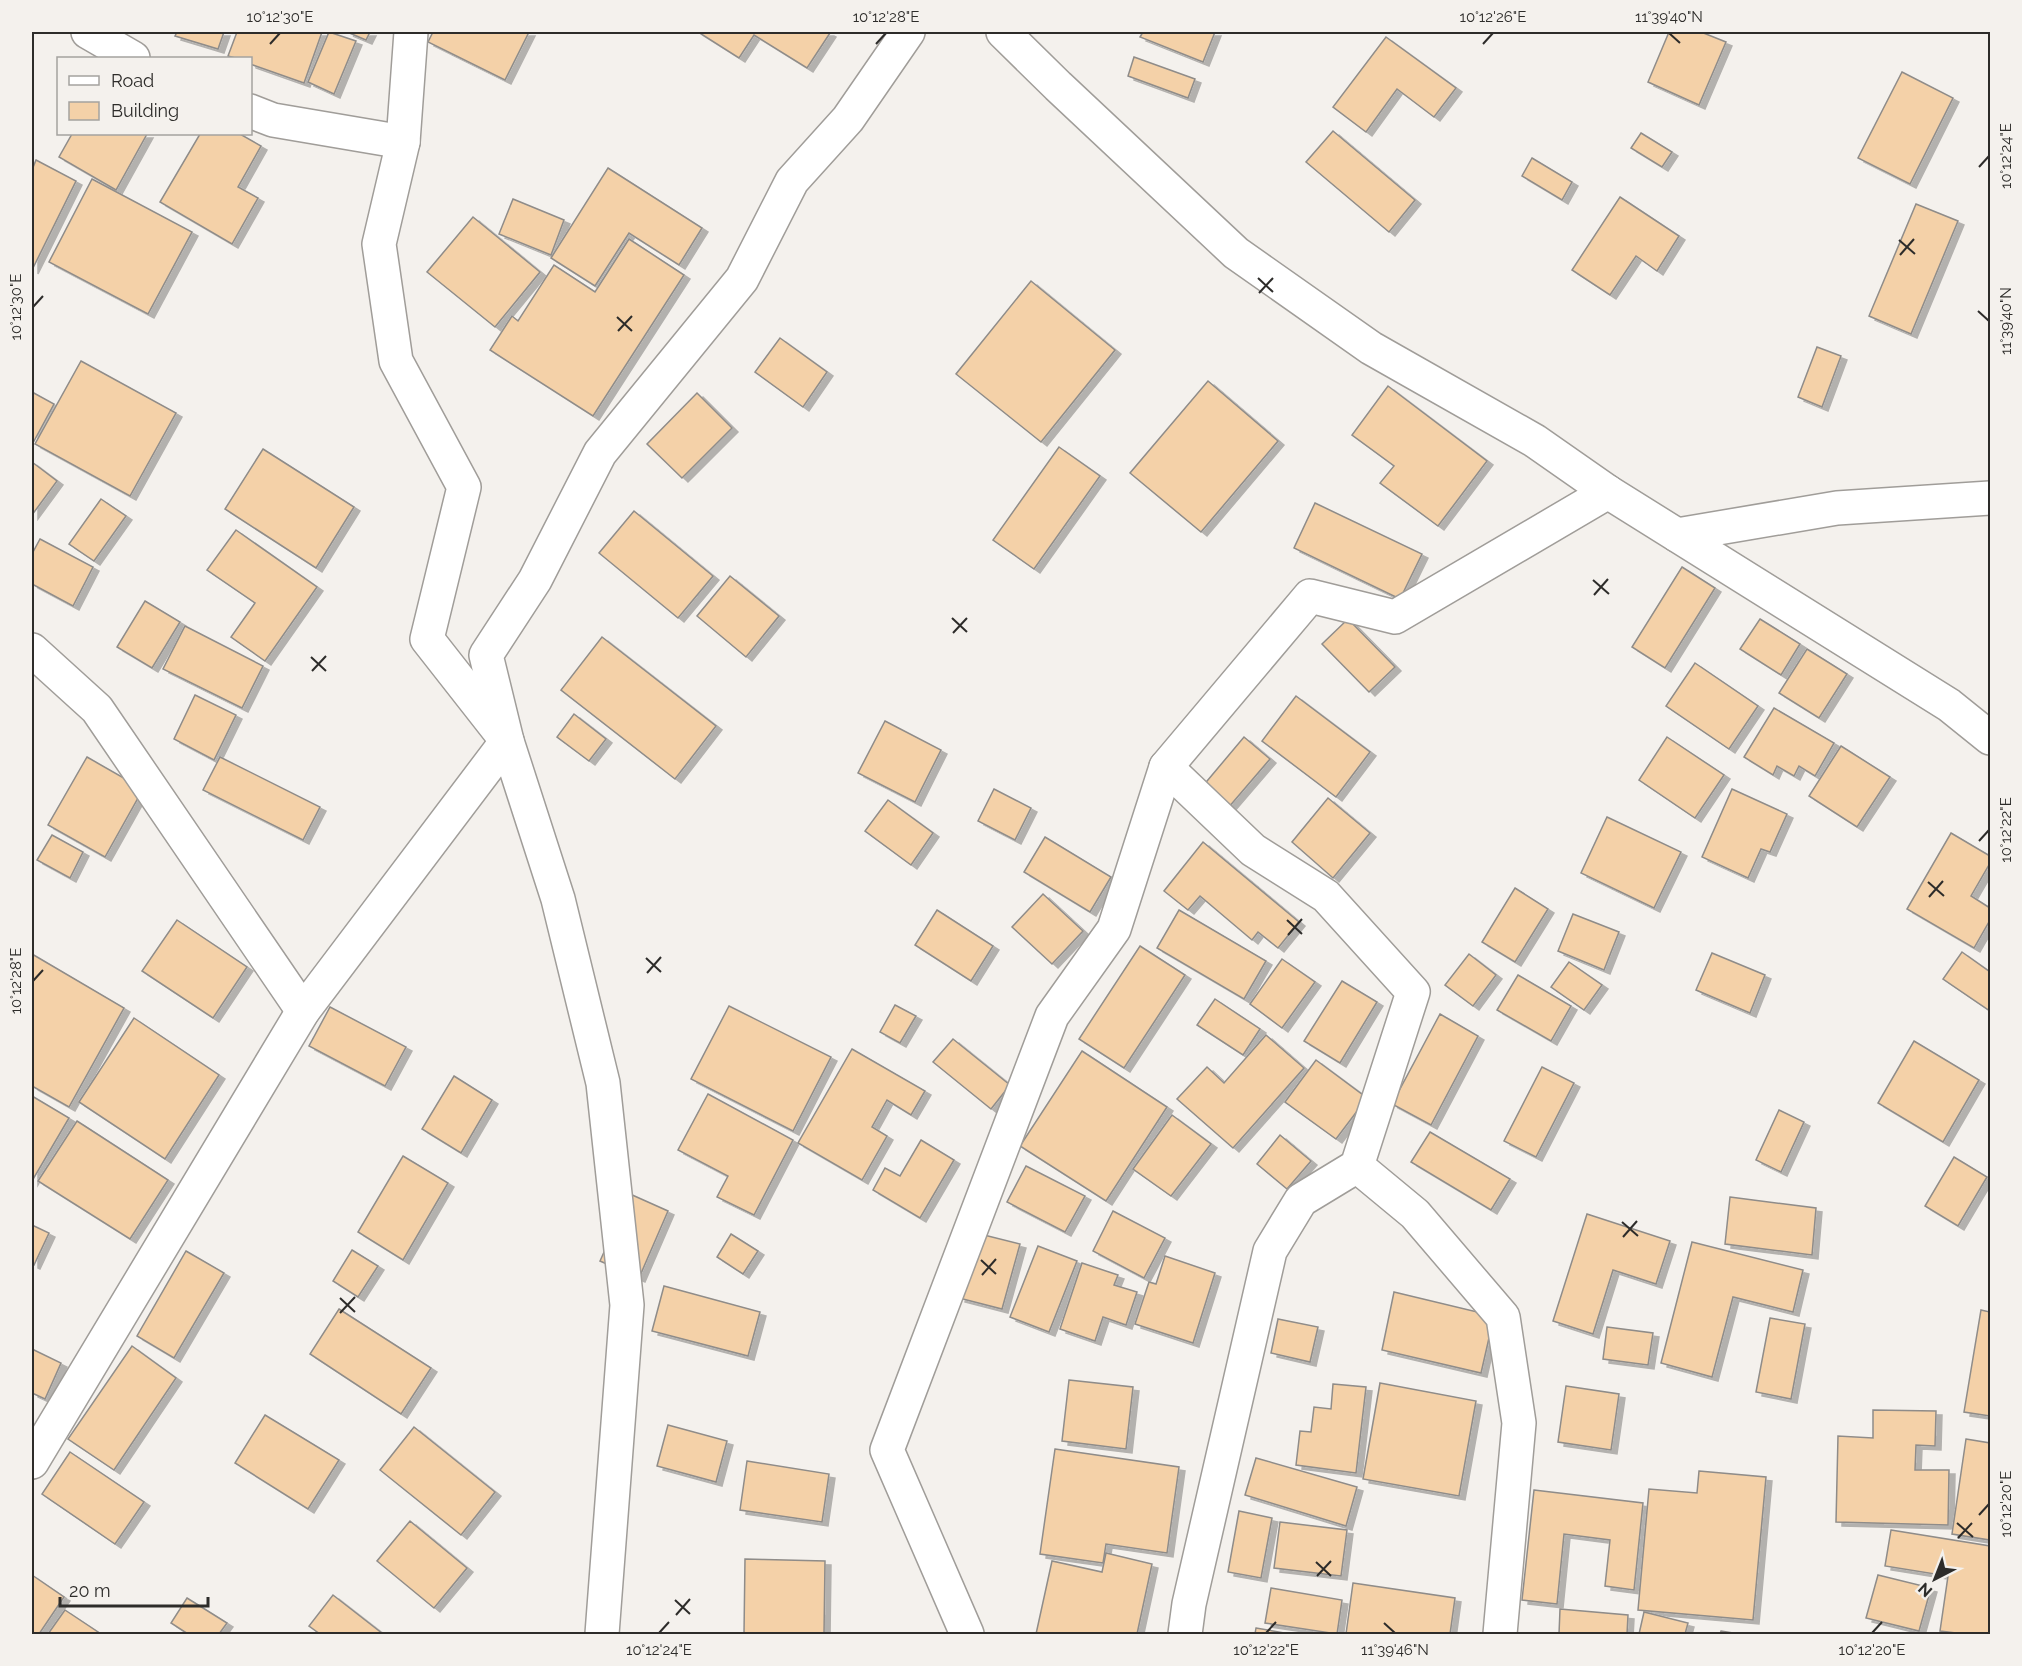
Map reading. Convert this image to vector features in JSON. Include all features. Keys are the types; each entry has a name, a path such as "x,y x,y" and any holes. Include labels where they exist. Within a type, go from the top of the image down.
{"street":[{"path":"88,32 131,57"},
{"path":"411,32 404,142 379,244 396,361 464,487 426,639 507,741"},
{"path":"602,1635 627,1305 605,1095 558,899 507,741 486,655 536,580 600,453 742,279 792,182 848,119 908,32"},
{"path":"1003,32 1236,253 1371,348 1535,441 1608,492 1949,705 1990,738"},
{"path":"252,112 273,120 404,142"},
{"path":"967,1635 887,1450 1052,1016 1114,929 1166,767 1310,596 1395,617 1608,492"},
{"path":"1677,535 1837,508 1990,498"},
{"path":"32,650 97,709 303,1011"},
{"path":"32,1462 303,1011 507,741"},
{"path":"1166,767 1253,850 1326,896 1413,992 1358,1166 1301,1200 1270,1251 1189,1604 1185,1635"},
{"path":"1358,1166 1415,1214 1503,1317 1519,1424 1500,1635"}],"building":[{"path":"177,32 224,32 218,49 175,36"},
{"path":"237,32 322,32 304,83 252,65 252,57 228,56"},
{"path":"329,32 356,41 334,94 308,82"},
{"path":"347,32 370,32 366,40"},
{"path":"433,32 529,32 505,80 428,42"},
{"path":"698,32 830,33 807,68 754,35 739,58"},
{"path":"1143,32 1215,32 1203,62 1140,37"},
{"path":"1669,32 1701,32 1726,42 1699,105 1648,82"},
{"path":"1386,37 1456,88 1434,117 1397,89 1366,132 1333,107"},
{"path":"1134,57 1195,79 1188,98 1128,76"},
{"path":"1902,72 1953,98 1910,184 1858,158"},
{"path":"1333,131 1415,200 1389,232 1306,162"},
{"path":"1641,133 1672,152 1662,167 1631,148"},
{"path":"71,135 146,135 116,190 59,157"},
{"path":"199,135 242,135 261,146 238,187 258,198 232,244 160,202"},
{"path":"1532,158 1572,182 1562,200 1522,176"},
{"path":"36,160 76,181 32,270 32,170"},
{"path":"608,168 702,228 679,265 629,233 595,286 551,258"},
{"path":"92,179 192,232 148,314 49,262"},
{"path":"1620,197 1679,236 1657,271 1636,256 1610,295 1572,270"},
{"path":"513,199 564,220 551,255 499,234"},
{"path":"1916,204 1958,221 1911,334 1869,316"},
{"path":"473,217 540,272 495,327 427,272"},
{"path":"629,239 684,275 593,416 490,350 512,316 518,321 554,265 595,292"},
{"path":"1031,281 1115,350 1041,442 956,374"},
{"path":"780,338 827,372 803,407 755,372"},
{"path":"1817,347 1841,356 1822,407 1798,397"},
{"path":"81,361 176,413 130,496 35,444"},
{"path":"1208,381 1278,441 1201,532 1130,473"},
{"path":"1388,386 1487,461 1438,526 1380,483 1394,466 1352,435"},
{"path":"32,392 54,404 34,441 32,440"},
{"path":"697,393 732,428 682,478 647,444"},
{"path":"1059,447 1100,476 1034,569 993,540"},
{"path":"263,449 354,507 316,568 225,509"},
{"path":"32,462 57,481 32,515"},
{"path":"101,499 126,516 94,561 69,544"},
{"path":"1315,503 1422,554 1400,599 1294,548"},
{"path":"634,511 713,576 678,618 599,553"},
{"path":"236,530 317,587 265,661 231,637 255,603 207,570"},
{"path":"40,539 93,567 73,606 32,584 32,554"},
{"path":"1682,567 1715,588 1665,668 1632,647"},
{"path":"730,576 779,616 746,657 697,616"},
{"path":"145,601 180,622 152,668 117,647"},
{"path":"1348,619 1395,667 1369,692 1322,644"},
{"path":"1760,619 1800,644 1781,675 1740,649"},
{"path":"185,626 263,666 242,708 163,669"},
{"path":"602,637 716,726 675,779 561,690"},
{"path":"1807,649 1847,674 1819,718 1779,693"},
{"path":"1695,663 1758,706 1729,749 1666,706"},
{"path":"195,695 236,715 214,760 174,739"},
{"path":"1296,696 1370,752 1336,797 1262,741"},
{"path":"1774,708 1834,743 1815,776 1799,766 1794,776 1777,766 1773,775 1744,757"},
{"path":"574,714 606,739 589,761 557,737"},
{"path":"885,721 941,750 915,802 858,773"},
{"path":"1244,737 1270,759 1222,815 1197,793"},
{"path":"1667,737 1724,775 1695,818 1639,780"},
{"path":"1841,746 1890,777 1857,827 1809,796"},
{"path":"87,757 143,789 105,857 48,825"},
{"path":"220,757 320,807 303,840 203,790"},
{"path":"994,789 1031,808 1015,840 978,821"},
{"path":"1732,789 1787,814 1770,852 1761,849 1748,878 1702,857"},
{"path":"1328,798 1370,833 1333,878 1292,842"},
{"path":"888,800 933,833 911,865 865,831"},
{"path":"1607,817 1681,852 1654,908 1581,873"},
{"path":"1951,833 1990,856 1990,863 1971,896 1990,908 1990,920 1974,948 1907,909"},
{"path":"52,835 83,852 70,878 37,860"},
{"path":"1045,837 1111,877 1090,912 1024,872"},
{"path":"1203,842 1299,922 1278,948 1258,932 1252,940 1200,896 1188,910 1164,891"},
{"path":"1515,888 1548,909 1515,962 1482,942"},
{"path":"1043,894 1083,931 1052,964 1012,927"},
{"path":"937,910 993,946 971,981 915,945"},
{"path":"1179,910 1266,961 1244,999 1157,948"},
{"path":"1573,914 1619,932 1604,970 1558,951"},
{"path":"177,920 247,967 213,1018 142,971"},
{"path":"1140,946 1185,975 1124,1068 1079,1039"},
{"path":"1962,952 1990,972 1990,1011 1943,979"},
{"path":"1712,953 1765,975 1750,1013 1696,990"},
{"path":"32,954 124,1008 69,1107 32,1086"},
{"path":"1469,954 1496,975 1473,1006 1445,985"},
{"path":"1282,959 1315,982 1282,1028 1250,1004"},
{"path":"1569,962 1602,985 1584,1010 1551,987"},
{"path":"1518,975 1571,1006 1551,1041 1497,1010"},
{"path":"1342,981 1377,1002 1340,1063 1304,1041"},
{"path":"1215,999 1260,1029 1243,1055 1197,1025"},
{"path":"895,1005 916,1016 900,1043 880,1032"},
{"path":"729,1006 831,1057 793,1131 691,1079"},
{"path":"330,1007 406,1047 385,1086 309,1046"},
{"path":"1440,1014 1478,1036 1431,1125 1392,1104"},
{"path":"134,1018 219,1075 165,1159 79,1102"},
{"path":"1266,1035 1304,1068 1233,1148 1177,1099 1207,1067 1224,1083"},
{"path":"953,1039 1010,1085 991,1109 933,1062"},
{"path":"1914,1041 1979,1080 1943,1142 1878,1103"},
{"path":"852,1049 925,1091 911,1115 887,1100 872,1127 887,1136 862,1180 798,1143"},
{"path":"1082,1051 1167,1107 1106,1201 1020,1146"},
{"path":"1316,1060 1367,1098 1336,1139 1285,1102"},
{"path":"1542,1067 1574,1083 1536,1157 1504,1141"},
{"path":"454,1076 492,1100 461,1153 422,1129"},
{"path":"708,1094 793,1140 754,1215 717,1197 728,1176 678,1150"},
{"path":"32,1096 69,1118 32,1181"},
{"path":"1779,1110 1804,1122 1781,1172 1756,1160"},
{"path":"1172,1115 1211,1144 1171,1196 1133,1169"},
{"path":"77,1121 168,1180 130,1239 38,1181"},
{"path":"1430,1132 1510,1179 1491,1210 1411,1162"},
{"path":"1280,1135 1311,1161 1287,1189 1257,1164"},
{"path":"921,1140 954,1160 920,1218 873,1190 885,1168 900,1176"},
{"path":"403,1156 448,1183 403,1260 358,1232"},
{"path":"1954,1157 1987,1177 1958,1226 1925,1206"},
{"path":"1026,1166 1085,1196 1065,1232 1007,1202"},
{"path":"630,1194 668,1211 639,1278 600,1261"},
{"path":"1730,1197 1816,1208 1812,1255 1725,1244"},
{"path":"1113,1211 1165,1238 1144,1278 1093,1251"},
{"path":"1587,1214 1670,1241 1656,1284 1613,1270 1593,1334 1553,1321"},
{"path":"32,1225 49,1233 34,1265 32,1264"},
{"path":"976,1233 1020,1244 1002,1309 959,1298"},
{"path":"731,1234 758,1251 743,1274 717,1257"},
{"path":"1692,1242 1803,1270 1793,1312 1733,1297 1712,1377 1661,1363"},
{"path":"1038,1246 1077,1261 1049,1332 1010,1317"},
{"path":"352,1250 378,1266 358,1297 333,1281"},
{"path":"186,1251 224,1273 174,1358 137,1336"},
{"path":"1165,1256 1215,1273 1193,1343 1135,1324 1149,1282 1156,1284"},
{"path":"1082,1263 1118,1275 1114,1285 1137,1292 1126,1325 1103,1317 1095,1341 1060,1329"},
{"path":"664,1286 760,1312 748,1356 652,1331"},
{"path":"1394,1292 1494,1316 1481,1373 1382,1350"},
{"path":"339,1309 431,1368 401,1414 310,1354"},
{"path":"1981,1310 1990,1312 1990,1416 1964,1412"},
{"path":"1770,1318 1805,1324 1791,1399 1756,1392"},
{"path":"1278,1319 1318,1327 1310,1362 1271,1353"},
{"path":"1607,1327 1653,1333 1648,1365 1603,1359"},
{"path":"132,1346 176,1378 114,1470 68,1439"},
{"path":"32,1349 61,1363 45,1399 32,1393"},
{"path":"1069,1380 1133,1387 1126,1449 1062,1441"},
{"path":"1380,1383 1476,1401 1459,1496 1363,1479"},
{"path":"1333,1384 1366,1387 1356,1473 1296,1465 1300,1431 1311,1432 1314,1407 1331,1409"},
{"path":"1566,1386 1619,1394 1611,1450 1558,1442"},
{"path":"1873,1410 1936,1411 1935,1446 1916,1445 1915,1470 1949,1470 1948,1525 1836,1522 1838,1436 1873,1438"},
{"path":"265,1415 339,1460 308,1509 235,1463"},
{"path":"668,1425 727,1441 716,1482 657,1466"},
{"path":"414,1427 495,1492 461,1535 380,1470"},
{"path":"1966,1439 1990,1443 1990,1540 1952,1534"},
{"path":"1055,1449 1179,1467 1167,1553 1106,1544 1103,1563 1040,1554"},
{"path":"70,1452 144,1502 115,1544 42,1494"},
{"path":"1256,1458 1357,1487 1346,1526 1245,1495"},
{"path":"747,1461 829,1474 822,1522 740,1510"},
{"path":"1699,1471 1766,1477 1753,1620 1638,1610 1649,1489 1697,1493"},
{"path":"1534,1490 1643,1503 1634,1590 1605,1586 1610,1540 1564,1534 1557,1604 1522,1600"},
{"path":"1239,1511 1272,1518 1261,1578 1228,1572"},
{"path":"410,1521 467,1568 434,1608 377,1561"},
{"path":"1280,1522 1347,1530 1341,1576 1274,1568"},
{"path":"1891,1530 1990,1546 1990,1634 1940,1631 1948,1576 1885,1566"},
{"path":"1106,1553 1152,1564 1137,1634 1036,1634 1052,1561 1102,1572"},
{"path":"745,1559 825,1561 824,1634 744,1634"},
{"path":"32,1575 64,1597 39,1634 32,1634"},
{"path":"1878,1575 1931,1588 1919,1631 1866,1618"},
{"path":"1353,1583 1455,1598 1450,1634 1346,1634"},
{"path":"1271,1588 1342,1600 1337,1634 1265,1623"},
{"path":"333,1595 383,1634 320,1634 309,1626"},
{"path":"187,1598 227,1623 219,1634 188,1634 171,1623"},
{"path":"1560,1609 1628,1615 1627,1634 1559,1634"},
{"path":"65,1610 101,1634 48,1634"},
{"path":"1644,1612 1688,1623 1685,1634 1639,1634"},
{"path":"1256,1628 1290,1634 1255,1634"},
{"path":"1721,1631 1739,1634 1720,1634"}]}
